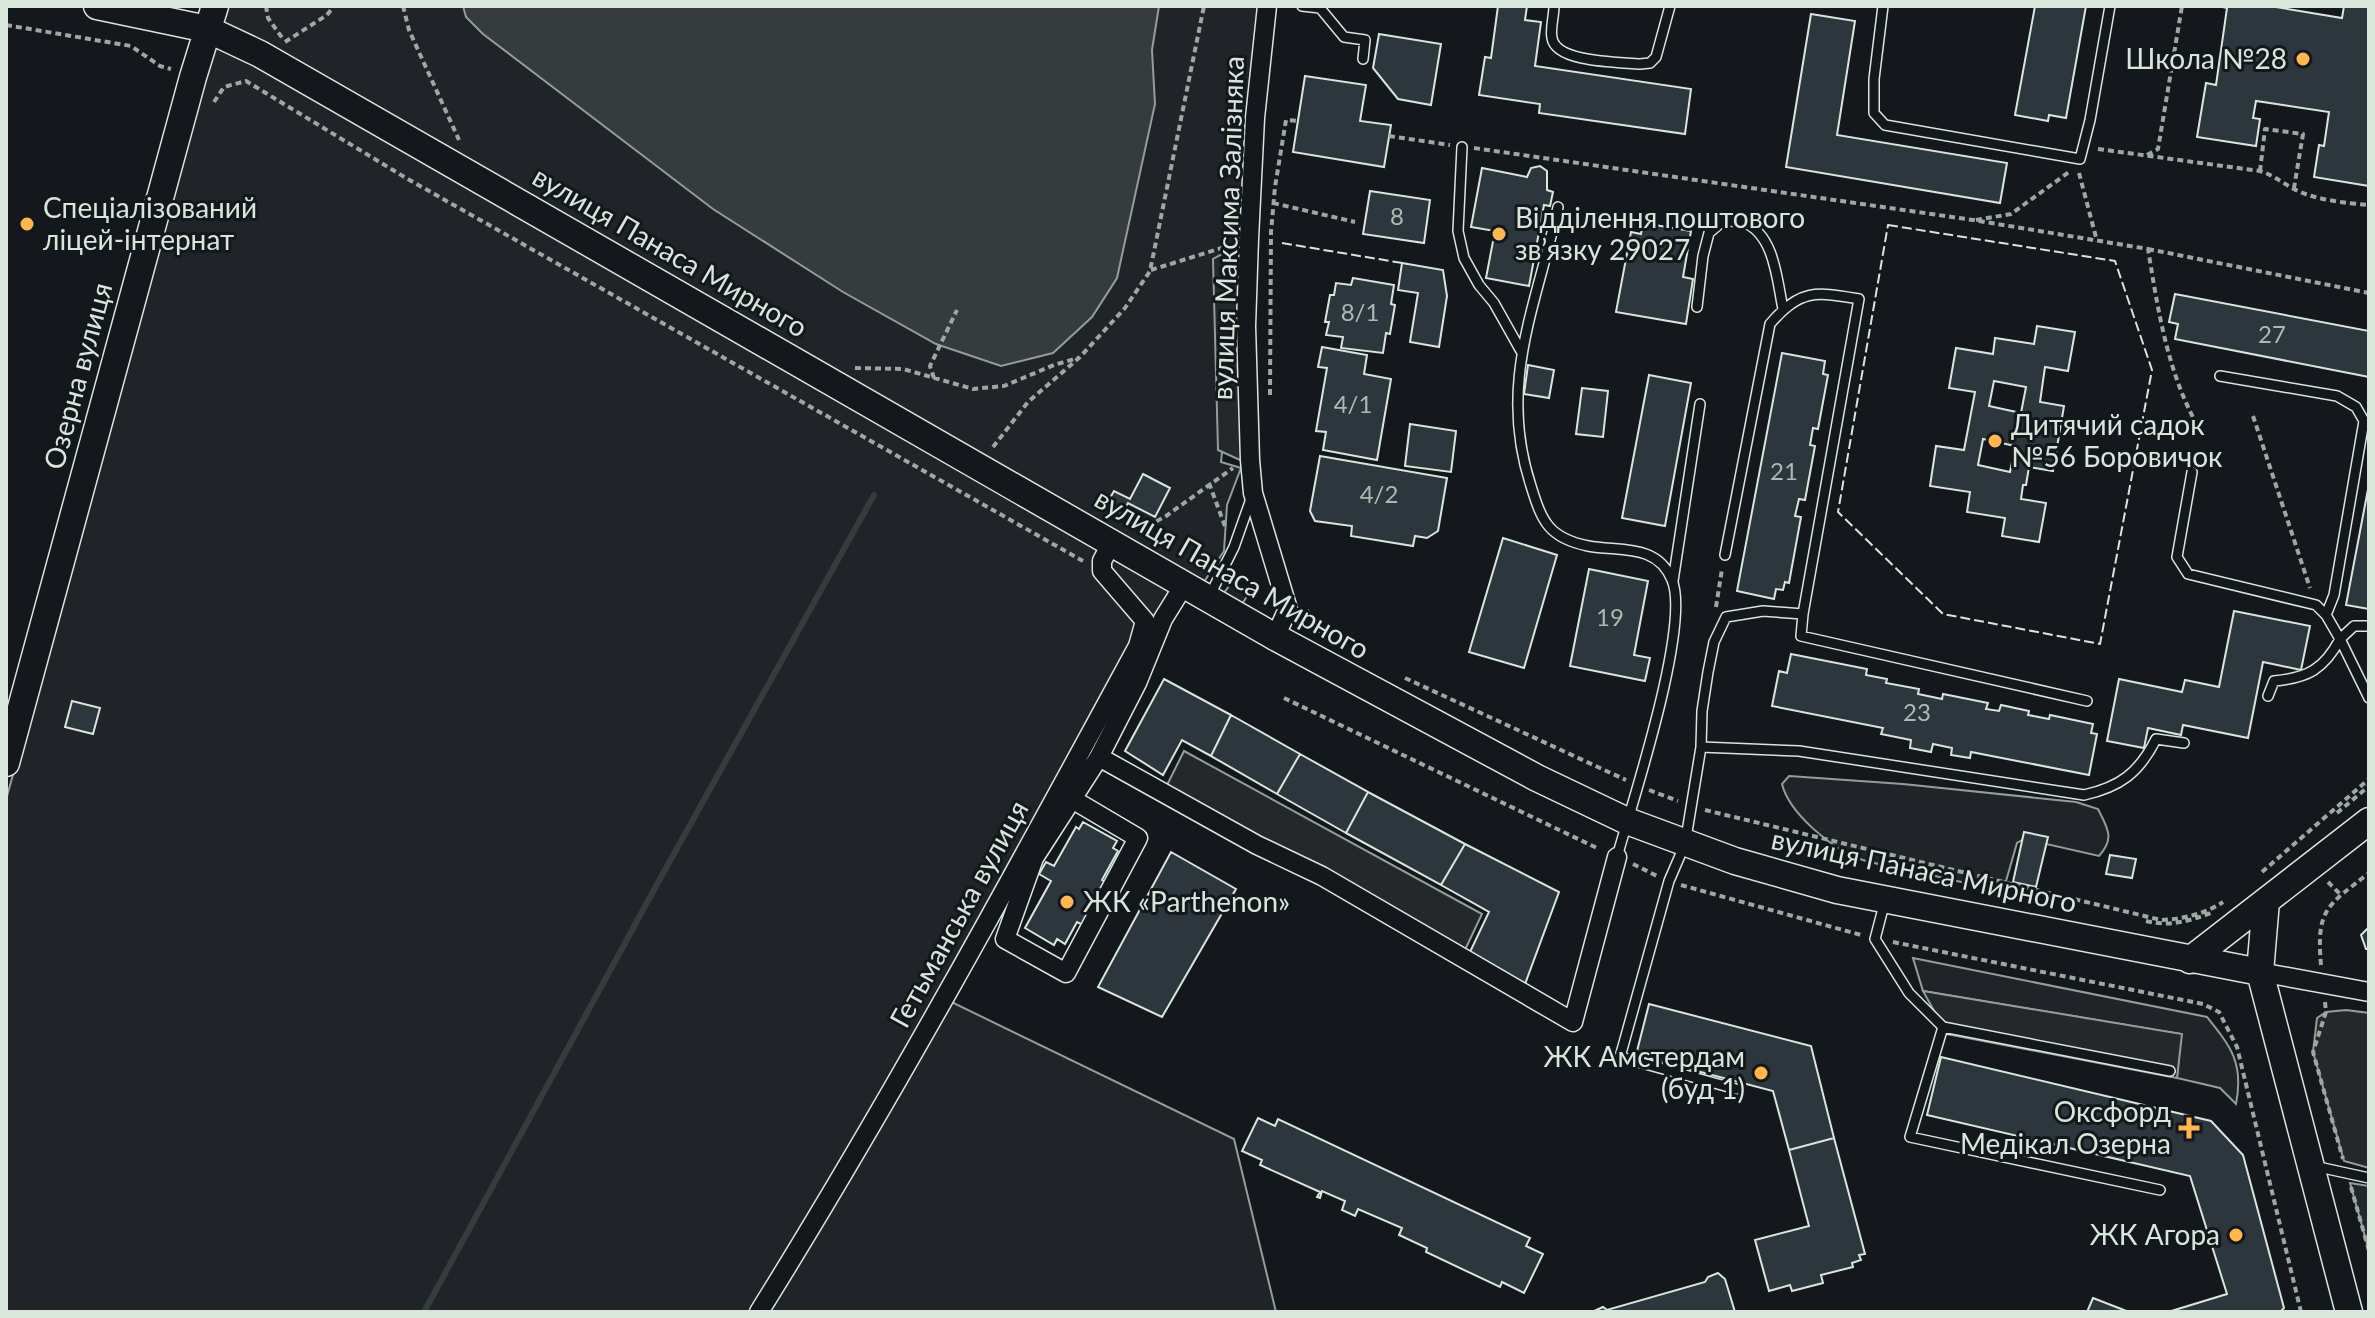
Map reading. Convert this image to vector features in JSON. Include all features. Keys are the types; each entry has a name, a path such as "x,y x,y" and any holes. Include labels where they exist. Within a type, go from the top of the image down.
{"main road":[{"name":"вулиця Панаса Мирного","path":"97,6 211,18 260,54 1275,637 1522,771 1627,821 1685,844 1785,876 1885,901 2260,972"},
{"name":"Озерна вулиця","path":"6,763 211,18"},
{"path":"2190,960 2261,886 2369,821"},
{"path":"2261,886 2260,972 2349,1312"}],"street":[{"name":"вулиця Максима Залізняка","path":"1267,6 1255,118 1247,297 1253,493 1288,609 1275,637"},
{"path":"1102,571 1102,561 1112,542"},
{"name":"Гетьманська вулиця","path":"759,1312 833,1192 977,941 1138,646 1145,621 1102,571"},
{"path":"1072,799 1138,838 1066,973 1005,939 1034,858 1099,757 1137,683 1163,619 1184,585"},
{"path":"1099,757 1257,845 1322,876 1573,1022 1617,857"},
{"path":"2260,972 2369,992"}],"lane":[{"path":"1302,6 1320,8 1344,37 1365,40 1363,59"},
{"path":"1554,6 1552,39 1556,48 1570,56 1640,64 1650,63 1656,57 1670,6"},
{"path":"1883,6 1874,79 1874,113 1885,125 2080,159 2110,6"},
{"path":"1462,147 1458,231 1464,258 1521,351"},
{"path":"1558,207 1521,351 1517,392 1524,466 1543,521 1562,539 1591,546 1637,550 1654,556 1665,566 1673,581"},
{"path":"1697,307 1709,233 1723,221 1742,222 1758,232 1773,258 1783,309"},
{"path":"1725,555 1770,324 1783,309 1797,300 1820,292 1859,299 1801,636 2087,701"},
{"path":"2220,376 2337,396 2356,407 2364,421 2334,595 2326,615"},
{"path":"1617,857 1665,682 1677,611 1673,581 1700,404"},
{"path":"2192,472 2177,557 2188,574 2316,605 2326,615 2340,639 2369,698"},
{"path":"1208,599 1234,547 1253,493"},
{"path":"1736,1089 1620,1057 1669,881 1685,844 1714,642 1726,617 1763,611 1803,614"},
{"path":"2268,696 2274,681 2297,679 2328,660 2340,639 2354,626 2369,626"},
{"path":"1701,747 1799,751 2084,795 2113,788 2148,756 2156,739 2184,743"},
{"path":"1885,901 1875,939 1909,993 1943,1027 2170,1071"},
{"path":"1943,1027 1910,1137 2160,1190"},
{"path":"2311,1165 2369,1178"}],"path":[{"path":"285,42 327,15 334,6"},
{"path":"403,6 409,30 464,150"},
{"path":"993,447 1028,402 1080,357 1125,308 1150,271 1204,6"},
{"path":"2145,156 2158,149 2182,6"},
{"path":"6,25 131,46 160,66"},
{"path":"214,102 224,87 246,81 433,193 1102,571"},
{"path":"1269,398 1273,203 1286,120 1298,121"},
{"path":"2260,171 2265,129 2303,134 2294,189"},
{"path":"1389,136 1973,220 2148,249 2369,293"},
{"path":"2083,147 2260,171 2275,175 2294,189 2311,196 2369,205"},
{"path":"1973,220 2011,214 2078,166 2097,241"},
{"path":"1273,203 1355,222"},
{"path":"2148,249 2160,327 2183,399 2197,425"},
{"path":"1150,271 1210,252"},
{"path":"934,378 930,366 957,310"},
{"path":"854,368 903,369 973,389 1004,386 1080,357"},
{"path":"2253,416 2316,605"},
{"path":"1139,531 1166,516 1234,467 1251,465"},
{"path":"1714,642 1714,620 1725,555"},
{"path":"1305,605 1327,642"},
{"path":"1397,675 1691,807 2161,920 2181,919 2215,908 2233,896"},
{"path":"1284,698 1669,881 1875,939 2203,1004 2219,1012 2237,1047 2301,1312"},
{"path":"2261,886 2369,779"},
{"path":"2261,886 2369,786"},
{"path":"2321,969 2318,938 2322,917 2341,895 2369,873"},
{"path":"2328,882 2341,895"},
{"path":"2146,921 2185,923 2229,903"},
{"path":"2326,1012 2313,1052 2369,1251"}],"shaded area":[{"path":"225,6 1258,6 1246,117 1236,326 1221,462 1241,468 1227,505 1224,551 1204,582 219,24"},
{"path":"463,6 1159,6 1152,50 1155,104 1117,278 1092,317 1053,353 1001,366 936,344 843,292 713,209 483,34 466,17"},
{"path":"213,43 256,63 1171,588 937,995 1234,1139 1276,1312 6,1312 6,800"},
{"path":"1249,239 1251,465 1218,450 1213,259"},
{"path":"1237,584 1246,591 1242,604 1223,594 1230,585"},
{"path":"1184,751 1482,914 1464,952 1167,785"},
{"path":"1789,776 2076,802 2098,809 2107,828 2107,844 2099,856 2024,839 2017,843 2006,881 1987,885 1957,881 1868,861 1837,847 1813,829 1793,807 1782,784"},
{"path":"1913,958 2207,1017 2234,1056 2238,1077 2236,1104 2220,1088 2177,1078 2181,1034 1923,991"},
{"path":"1923,991 2182,1034 2177,1078 1947,1034"},
{"path":"2346,1010 2369,1013 2369,1168 2344,1161 2313,1052 2317,1018 2326,1012"},
{"path":"2350,1183 2369,1186 2369,1251"}],"building":[{"path":"1498,6 1527,6 1525,20 1541,22 1535,66 1691,89 1685,134 1539,113 1540,104 1479,95 1485,57 1491,58"},
{"path":"2035,6 2086,6 2066,118 2049,115 2048,121 2015,115"},
{"path":"2218,6 2270,6 2342,18 2344,6 2369,6 2369,186 2314,177 2319,145 2324,146 2329,112 2256,101 2253,118 2260,119 2256,146 2197,137 2206,83 2216,85 2227,8"},
{"path":"1811,14 1855,21 1837,135 2007,163 2000,203 1786,167"},
{"path":"1379,34 1441,44 1431,105 1398,99 1373,68"},
{"path":"1305,76 1366,85 1360,121 1391,125 1384,167 1293,152"},
{"path":"1540,166 1547,171 1547,190 1553,192 1550,206 1544,205 1529,286 1486,278 1495,231 1471,227 1482,168 1527,177 1531,168"},
{"path":"1370,191 1430,200 1424,243 1363,234"},
{"path":"1643,223 1691,231 1683,277 1693,279 1686,324 1616,312 1631,232 1641,234"},
{"path":"1402,263 1443,270 1447,296 1439,347 1410,342 1418,293 1398,290"},
{"path":"1353,278 1394,285 1391,304 1395,305 1383,353 1341,348 1343,337 1326,335 1330,295 1334,295 1336,283 1351,285"},
{"path":"2175,294 2369,331 2369,377 2175,339 2178,324 2169,322"},
{"path":"2037,326 2075,332 2068,371 2045,367 2040,402 2064,406 2053,471 2029,467 2026,485 2023,485 2021,499 2046,503 2039,542 2002,536 2005,518 1967,512 1970,492 1930,486 1936,446 1964,450 1975,392 1949,388 1956,348 1993,354 1995,338 2034,344","holes":["1994,381 2026,387 2021,413 1989,406","1983,439 2015,446 2010,472 1978,465"]},
{"path":"1322,347 1367,355 1364,374 1391,379 1377,460 1323,450 1326,432 1316,431 1327,368 1318,367"},
{"path":"1782,353 1825,361 1823,374 1828,375 1818,429 1813,428 1810,445 1815,446 1805,500 1799,499 1795,516 1801,517 1789,583 1785,582 1783,590 1776,589 1774,599 1737,591"},
{"path":"1528,365 1554,370 1549,398 1524,394"},
{"path":"1649,375 1691,383 1665,526 1622,518"},
{"path":"1582,388 1608,391 1603,437 1576,434"},
{"path":"1410,424 1456,431 1451,472 1405,466"},
{"path":"1320,456 1447,478 1438,531 1427,538 1415,536 1413,546 1351,536 1352,526 1315,521 1310,511"},
{"path":"1143,474 1170,488 1155,517 1128,503 1122,514 1106,505 1114,491 1130,499"},
{"path":"2369,484 2369,609 2346,605"},
{"path":"1503,538 1557,555 1524,668 1469,652"},
{"path":"1589,569 1648,581 1634,655 1650,658 1645,681 1570,666"},
{"path":"2234,611 2310,626 2301,670 2263,662 2248,738 2183,725 2181,735 2148,728 2144,748 2107,741 2119,679 2182,692 2185,680 2219,687"},
{"path":"1791,654 1867,669 1866,675 1887,679 1886,683 1919,689 1918,694 1942,699 1943,694 1988,703 1986,709 1999,711 2001,705 2029,711 2028,715 2049,719 2050,715 2093,724 2091,733 2097,734 2089,775 1971,752 1970,758 1951,755 1952,748 1933,744 1931,752 1910,748 1911,740 1881,734 1883,728 1772,706 1779,671 1787,673"},
{"path":"1164,679 1231,715 1211,756 1182,740 1163,775 1125,751"},
{"path":"72,701 100,708 93,734 65,727"},
{"path":"1231,715 1300,754 1277,794 1211,756"},
{"path":"1300,754 1368,792 1346,833 1277,794"},
{"path":"1368,792 1465,844 1441,885 1346,833"},
{"name":"ЖК «Parthenon»","path":"1083,822 1117,841 1113,848 1118,851 1102,880 1106,883 1083,925 1077,922 1065,944 1057,939 1054,945 1025,928 1051,881 1039,874 1046,862 1054,866 1076,827 1079,829"},
{"path":"2024,832 2048,837 2036,887 2013,882"},
{"path":"1465,844 1559,892 1525,984 1469,954 1489,912 1441,885"},
{"path":"1171,852 1236,889 1162,1017 1098,987"},
{"path":"2110,855 2136,859 2132,878 2106,874"},
{"path":"2369,927 2369,949 2366,949 2361,935"},
{"name":"ЖК Амстердам (буд 1)","path":"1649,1004 1811,1046 1834,1138 1789,1150 1773,1091 1636,1055"},
{"name":"ЖК Агора","path":"1941,1057 2211,1121 2243,1155 2284,1308 2280,1312 2168,1312 2227,1294 2190,1176 1927,1115"},
{"path":"1258,1118 1275,1126 1278,1119 1530,1238 1526,1246 1543,1254 1524,1293 1502,1282 1500,1287 1426,1252 1427,1248 1399,1235 1402,1228 1358,1209 1355,1216 1342,1210 1345,1201 1322,1191 1320,1198 1317,1197 1320,1192 1260,1165 1262,1160 1242,1151"},
{"path":"1834,1138 1865,1254 1859,1255 1861,1260 1852,1263 1853,1267 1821,1275 1823,1283 1792,1291 1790,1285 1769,1291 1755,1240 1809,1226 1789,1150"},
{"path":"1718,1273 1725,1279 1735,1312 1592,1312 1705,1282 1708,1277"},
{"name":"ЖК Агора","path":"2093,1298 2129,1312 2087,1312"}],"waterway":[{"path":"424,1312 874,495"}],"fence":[{"path":"1888,225 2115,261 2152,370 2100,644 1943,614 1838,512 1888,225"},
{"path":"1282,243 1408,264"}],"place":[{"name":"Школа №28","path":"2303,59"},
{"name":"Спеціалізований ліцей-інтернат","path":"27,224"},
{"name":"Відділення поштового зв’язку 29027","path":"1499,234"},
{"name":"Дитячий садок №56 Боровичок","path":"1995,441"},
{"name":"ЖК «Parthenon»","path":"1067,902"},
{"name":"ЖК Амстердам (буд 1)","path":"1761,1073"},
{"name":"Оксфорд Медікал Озерна","path":"2189,1128"},
{"name":"ЖК Агора","path":"2236,1235"}]}
